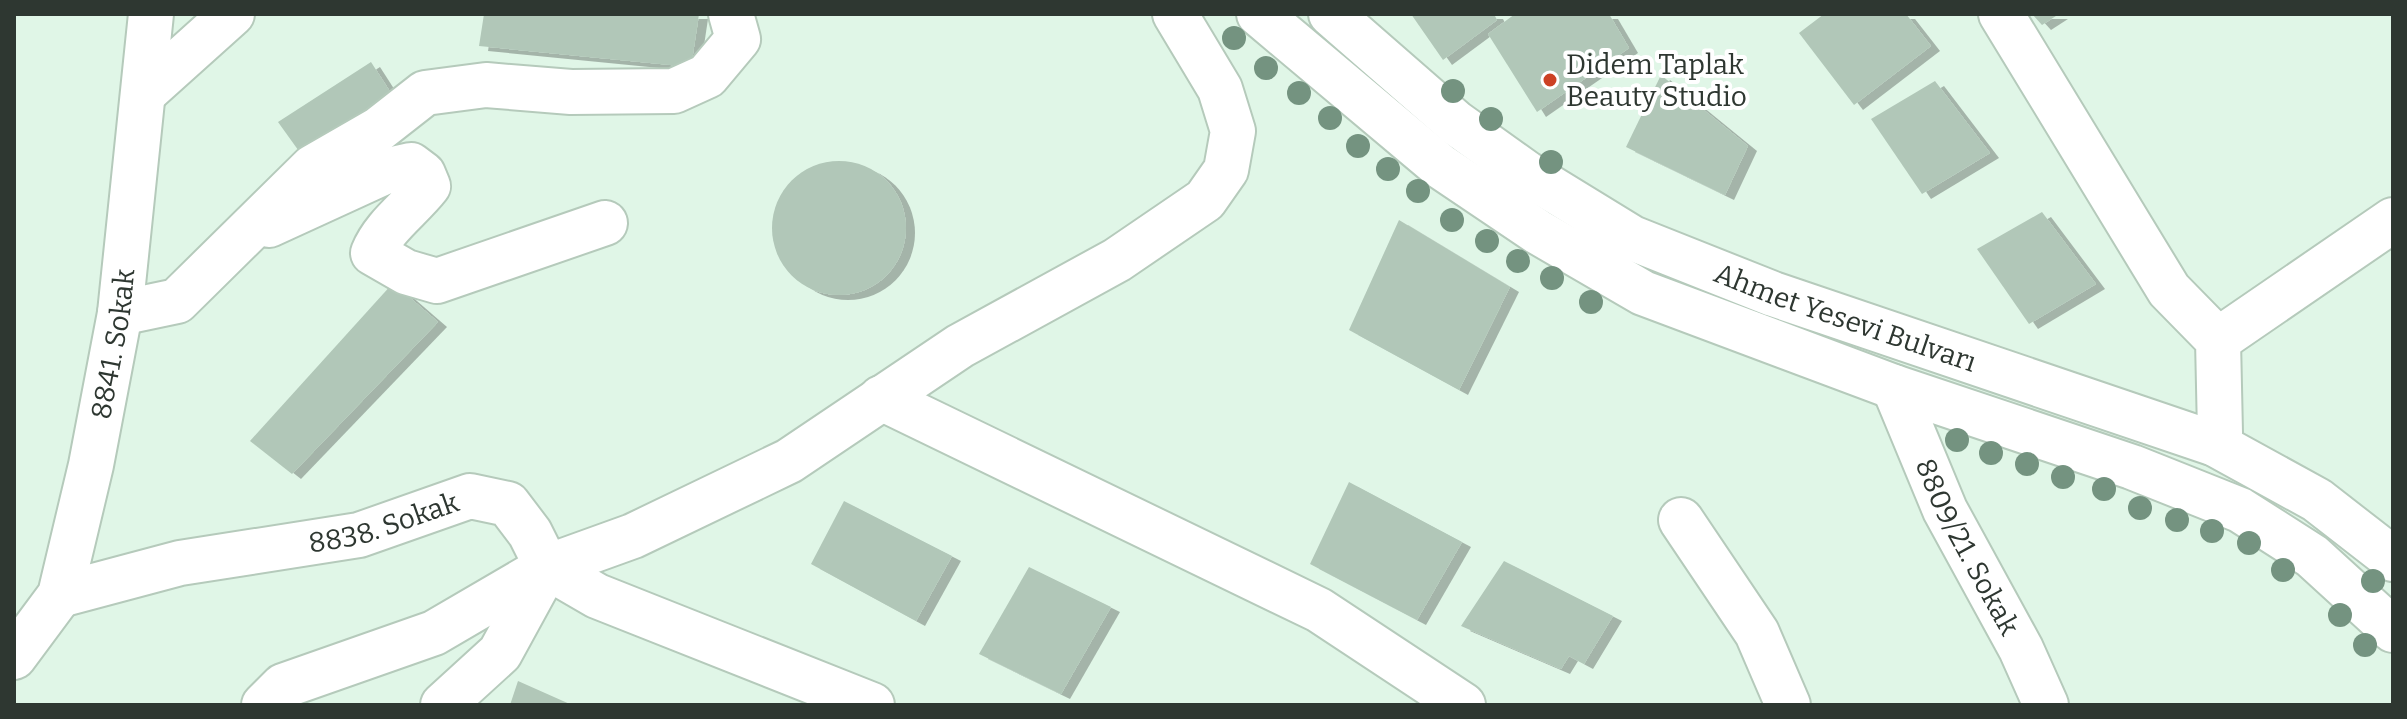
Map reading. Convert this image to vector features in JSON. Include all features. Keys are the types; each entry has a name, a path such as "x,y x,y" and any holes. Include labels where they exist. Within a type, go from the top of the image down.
{"street":[{"name":"8841. Sokak","path":"14,657 60,595 91,465 120,313 151,14"},
{"path":"144,93 232,14"},
{"path":"120,313 177,301 313,167 379,129 425,93 486,85 571,92 674,91 707,76 738,39 731,14"},
{"path":"264,705 283,686 434,633 547,567 698,508 789,461 960,346 1117,260 1205,200 1226,170 1233,131 1220,89 1175,14"},
{"path":"1259,14 1440,166 1538,232 1643,293 1894,387 2132,467 2240,510 2312,556 2393,630"},
{"name":"Ahmet Yesevi Bulvarı","path":"1331,14 1456,123 1526,173 1632,238 1773,294 2215,444 2317,500 2393,559"},
{"path":"2001,14 2169,290 2218,340 2220,433 2215,444"},
{"path":"242,237 389,170 411,165 423,174 428,186 409,210 381,233 373,253 406,272 437,281 605,223"},
{"path":"2218,340 2393,220"},
{"name":"8809/21. Sokak","path":"1894,387 1945,510 2021,649 2046,705"},
{"path":"881,398 1319,610 1463,705"},
{"name":"8838. Sokak","path":"60,595 180,563 359,535 470,496 508,504 530,533 547,567"},
{"path":"1681,520 1757,633 1788,705"},
{"path":"477,705 500,653 547,567"},
{"path":"547,567 597,596 872,705"},
{"path":"443,705 500,653"}],"building":[{"path":"484,14 699,14 691,67 479,46"},
{"path":"1411,14 1494,14 1497,20 1443,60"},
{"name":"Didem Taplak Beauty Studio","path":"1515,14 1609,14 1629,48 1537,112 1488,34"},
{"path":"1824,14 1906,14 1931,46 1854,105 1799,33"},
{"path":"2032,14 2059,14 2042,25"},
{"path":"371,62 398,104 306,161 278,122"},
{"path":"1661,75 1748,146 1725,195 1626,147"},
{"path":"1935,81 1990,153 1922,194 1871,119"},
{"path":"839,161 865,166 886,181 901,202 906,228 901,254 886,275 865,290 839,295 813,290 792,275 777,254 772,228 777,202 792,181 813,166"},
{"path":"2042,212 2096,284 2029,324 1977,249"},
{"path":"1399,220 1510,287 1459,390 1349,330"},
{"path":"393,283 438,322 292,474 250,441"},
{"path":"1349,482 1462,542 1417,620 1310,564"},
{"path":"844,501 952,556 916,621 811,564"},
{"path":"1504,561 1613,616 1584,664 1569,656 1561,669 1461,626"},
{"path":"1029,567 1111,607 1061,694 979,654"},
{"path":"518,681 572,705 510,705"}],"place":[{"name":"Didem Taplak Beauty Studio","path":"1550,80"}]}
